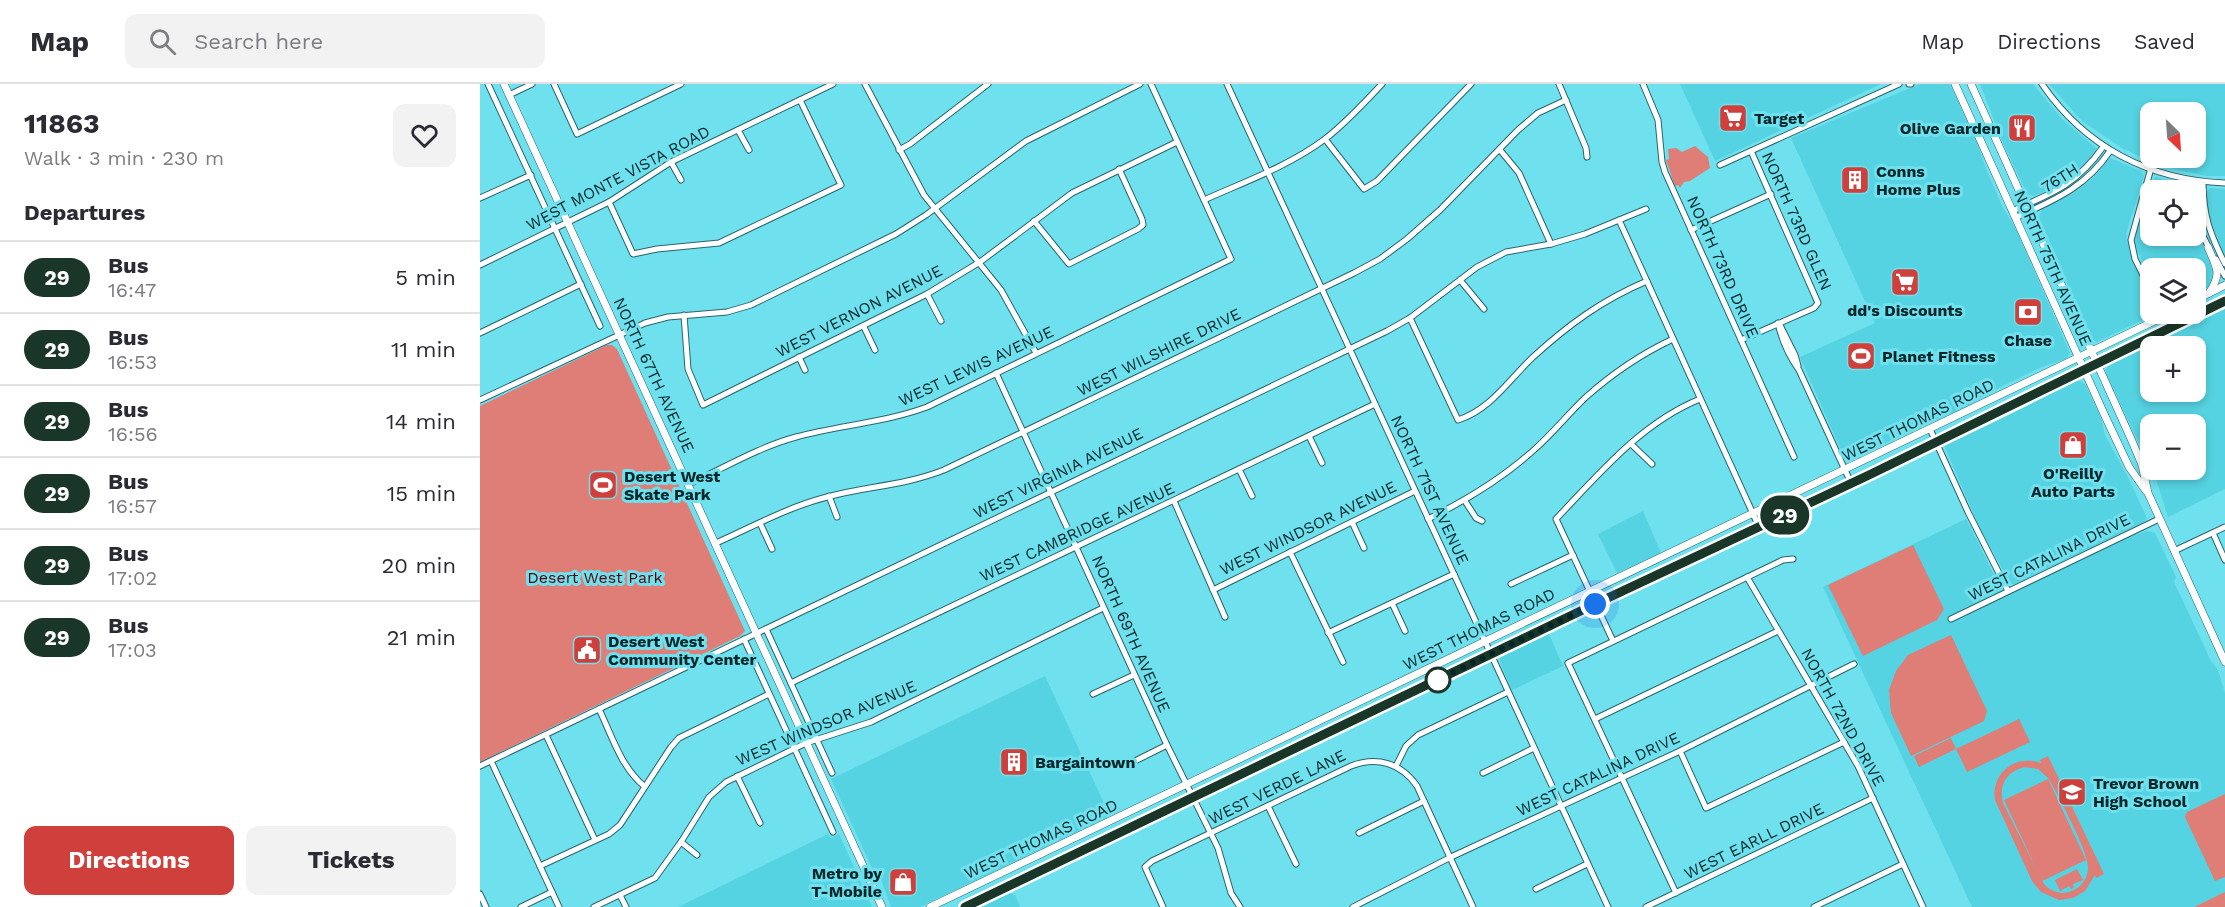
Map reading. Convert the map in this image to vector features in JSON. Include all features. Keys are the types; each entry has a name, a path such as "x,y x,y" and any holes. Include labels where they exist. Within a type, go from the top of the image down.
{"main road":[{"name":"NORTH 67TH AVENUE","path":"504,84 882,907"},
{"name":"NORTH 75TH AVENUE","path":"1955,84 2129,467 2148,493"},
{"name":"NORTH 75TH AVENUE","path":"1971,84 2142,465 2148,493 2225,662"},
{"path":"2208,247 2218,274 2216,284 2209,293"},
{"path":"2206,295 2225,285"},
{"name":"WEST THOMAS ROAD","path":"965,907 2084,371 2225,301"},
{"name":"WEST THOMAS ROAD","path":"930,907 2092,352 2146,324"},
{"path":"1321,720 1327,733"},
{"path":"1224,767 1229,780"}],"street":[{"name":"NORTH 67TH AVENUE","path":"489,84 600,327"},
{"path":"509,95 532,84"},
{"path":"554,84 577,134 681,84"},
{"name":"WEST MONTE VISTA ROAD","path":"480,265 609,202 671,162 833,84"},
{"path":"865,84 924,195 1001,290 1036,353"},
{"path":"899,150 988,84"},
{"path":"480,400 645,323 668,317 727,312 751,305 896,234 1026,141 1140,84"},
{"path":"1151,84 1204,200 1296,157 1325,139 1382,84"},
{"name":"NORTH 71ST AVENUE","path":"1227,84 1608,907"},
{"path":"1325,139 1364,189 1377,181 1471,84"},
{"path":"1558,84 1586,148 1587,157"},
{"name":"NORTH 73RD DRIVE","path":"1643,84 1658,120 1665,172 1794,457"},
{"path":"1720,165 1899,84"},
{"path":"2042,84 2067,115 2103,147 2140,163"},
{"path":"609,202 633,254 657,249 719,243 842,185 800,100"},
{"name":"WEST WILSHIRE DRIVE","path":"716,543 802,504 829,496 897,485 923,478 1024,432 1380,259 1440,210 1538,113 1566,100"},
{"path":"738,130 748,150"},
{"name":"WEST VERNON AVENUE","path":"684,315 688,369 703,405 927,294 980,262 1072,193 1177,142"},
{"name":"76TH","path":"2027,208 2070,183 2089,165 2103,147"},
{"path":"1500,150 1519,173 1551,244"},
{"name":"76TH","path":"2013,214 2078,186 2098,167 2110,150"},
{"name":"NORTH 73RD GLEN","path":"1751,151 1818,303 1814,308 1778,323"},
{"path":"671,162 681,180"},
{"path":"2140,269 2135,259 2131,240 2151,168 2196,180"},
{"path":"1034,221 1069,264 1143,225 1119,169"},
{"path":"480,198 531,175"},
{"path":"2206,181 2225,183"},
{"path":"1691,230 1771,194"},
{"name":"WEST LEWIS AVENUE","path":"689,484 763,449 793,438 897,417 914,411 1231,259 1204,200"},
{"name":"WEST VIRGINIA AVENUE","path":"480,766 1350,349 1410,318 1477,267 1506,252 1551,244 1585,234 1646,209"},
{"path":"2206,219 2225,264"},
{"path":"1619,220 1759,527"},
{"path":"2206,242 2225,276"},
{"path":"1460,280 1484,309"},
{"path":"1410,318 1458,420 1482,409 1531,359 1572,323 1596,306 1647,280"},
{"path":"480,333 581,284"},
{"path":"927,294 941,321"},
{"path":"1741,340 1778,323 1851,483"},
{"path":"864,327 875,350"},
{"path":"1428,519 1465,501 1500,478 1535,449 1585,398 1622,367 1673,339"},
{"path":"799,357 805,370"},
{"name":"NORTH 69TH AVENUE","path":"996,373 1167,746 1218,848 1231,893 1240,907"},
{"path":"1613,641 1556,519 1648,428 1700,399"},
{"name":"WEST CAMBRIDGE AVENUE","path":"791,683 1375,404"},
{"path":"1930,429 2008,591"},
{"path":"1309,436 1322,463"},
{"path":"1631,444 1652,464"},
{"path":"1239,469 1252,496"},
{"name":"WEST WINDSOR AVENUE","path":"1213,590 1415,491"},
{"path":"829,496 837,517"},
{"path":"1174,501 1224,617"},
{"path":"1465,501 1476,518 1482,521"},
{"name":"WEST CATALINA DRIVE","path":"1951,619 2159,519"},
{"path":"1352,522 1364,548"},
{"path":"760,524 772,549"},
{"path":"2174,551 2225,527"},
{"path":"2213,533 2225,560"},
{"path":"1290,552 1343,662"},
{"path":"1510,584 1573,555"},
{"path":"1676,893 1568,663 1747,577 1784,560 1793,559"},
{"path":"1328,633 1454,574"},
{"name":"NORTH 72ND DRIVE","path":"1747,577 1844,742 1873,798 1923,907"},
{"path":"1392,603 1405,631"},
{"name":"WEST WINDSOR AVENUE","path":"594,907 655,878 709,797 720,786 806,743 871,722 1103,608"},
{"path":"766,628 832,773"},
{"path":"1595,719 1778,631"},
{"path":"744,639 833,832"},
{"name":"WEST CATALINA DRIVE","path":"1353,907 1451,857 1812,687 1854,664"},
{"path":"1093,694 1134,675"},
{"path":"1473,907 1412,779 1396,766 1406,746 1418,735 1508,692"},
{"path":"540,866 609,834 620,825 644,786 679,738 769,694"},
{"path":"599,709 629,772 644,786"},
{"path":"546,735 595,840"},
{"path":"1680,751 1706,808 1844,742"},
{"path":"1125,766 1167,746"},
{"path":"1483,773 1534,748"},
{"path":"491,761 559,907"},
{"name":"WEST VERDE LANE","path":"1163,907 1145,867 1152,861 1359,763 1380,761 1396,766"},
{"path":"738,776 760,823"},
{"name":"WEST EARLL DRIVE","path":"1646,907 1873,798"},
{"path":"1359,833 1424,801"},
{"path":"1268,806 1296,864"},
{"path":"681,842 697,855"},
{"path":"1536,888 1587,864"},
{"path":"1814,907 1903,864"},
{"path":"521,907 552,892"},
{"path":"480,894 486,907"},
{"path":"620,895 626,907"}],"shaded area":[{"path":"1680,84 1881,84 1715,161"},
{"path":"1920,84 1950,84 2003,208 2015,227 2070,353 2066,359 2044,366 1986,394 1970,405 1848,460 1844,457 1800,357 1875,323 1791,138"},
{"path":"1980,84 2033,84 2062,119 2096,148 2096,152 2063,183 2034,196 2027,194 2003,143"},
{"path":"2049,84 2225,84 2225,176 2207,176 2170,168 2206,168 2206,102 2140,102 2140,157 2122,148 2082,121"},
{"path":"2110,158 2141,171 2144,176 2143,180 2140,180 2140,189 2126,234 2132,260 2140,276 2140,321 2097,342 2089,334 2039,217 2042,209 2072,194 2093,178"},
{"path":"2210,188 2225,189 2225,257 2211,227 2206,202 2207,191"},
{"path":"2140,218 2140,246 2204,246 2215,276 2210,286 2206,288 2206,258 2140,258 2135,246 2135,234"},
{"path":"2225,309 2225,489 2168,517 2156,480 2206,480 2206,414 2140,414 2140,445 2106,374 2106,369 2110,364 2140,350 2140,402 2206,402 2206,336 2169,336 2194,324 2206,324 2206,318"},
{"path":"2078,380 2085,384 2101,418 2105,435 2147,518 2144,522 2011,584 1981,531 1944,445"},
{"path":"1643,511 1661,553 1617,573 1598,534"},
{"name":"Trevor Brown High School","path":"1966,519 2005,596 2125,538 2147,531 2155,533 2176,577 2174,582 2211,661 2218,670 2225,693 2225,892 2194,907 1972,907 1823,587"},
{"path":"1548,632 1563,666 1512,690 1500,657"},
{"path":"1045,676 1110,816 920,907 891,907 882,882 873,870 831,779"},
{"path":"828,834 831,838 839,834 872,907 678,907"},
{"path":"1010,893 1015,895 1020,907 980,907"}],"green space":[{"path":"1695,146 1708,157 1710,168 1690,181 1684,182 1680,188 1678,185 1675,186 1666,160 1669,159 1668,149 1676,148 1682,152"},
{"name":"Desert West Park","path":"607,345 612,345 617,349 745,631 740,636 480,762 480,406"},
{"path":"1913,545 1944,609 1937,620 1863,656 1828,585"},
{"path":"1951,635 1987,711 1984,721 1911,756 1891,713 1889,690 1896,671 1908,655"},
{"path":"2019,719 2030,742 1967,772 1956,749"},
{"path":"1951,738 1956,749 1919,767 1914,756"},
{"path":"2048,756 2104,874 2096,878 2095,875 2085,891 2073,898 2059,900 2041,892 2032,881 1995,800 1997,782 2007,768 2022,761 2041,763 2040,760","holes":["2025,767 2038,769 2048,778 2058,796 2087,860 2088,872 2085,880 2077,889 2069,892 2055,892 2044,884 2003,803 2003,785 2009,775"]},
{"path":"2048,779 2086,860 2042,881 2004,800"},
{"path":"2225,794 2225,877 2215,881 2185,817 2187,812"},
{"path":"2077,869 2083,880 2073,884 2074,887 2071,889 2069,886 2060,891 2055,880"},
{"path":"2225,892 2225,907 2194,907"}],"bus line":[{"name":"29","path":"965,907 2052,387 2225,301"}],"place":[{"name":"Target","path":"1733,118"},
{"name":"Olive Garden","path":"2022,128"},
{"name":"Conns Home Plus","path":"1855,180"},
{"name":"dd's Discounts","path":"1905,282"},
{"name":"Chase","path":"2028,312"},
{"name":"Planet Fitness","path":"1861,356"},
{"name":"O'Reilly Auto Parts","path":"2073,445"},
{"name":"Desert West Skate Park","path":"603,485"},
{"name":"Desert West Community Center","path":"587,650"},
{"name":"Bargaintown","path":"1014,762"},
{"name":"Trevor Brown High School","path":"2072,792"},
{"name":"Metro by T-Mobile","path":"903,882"}],"route":[{"path":"1438,680 1431,683 1595,604"}]}
